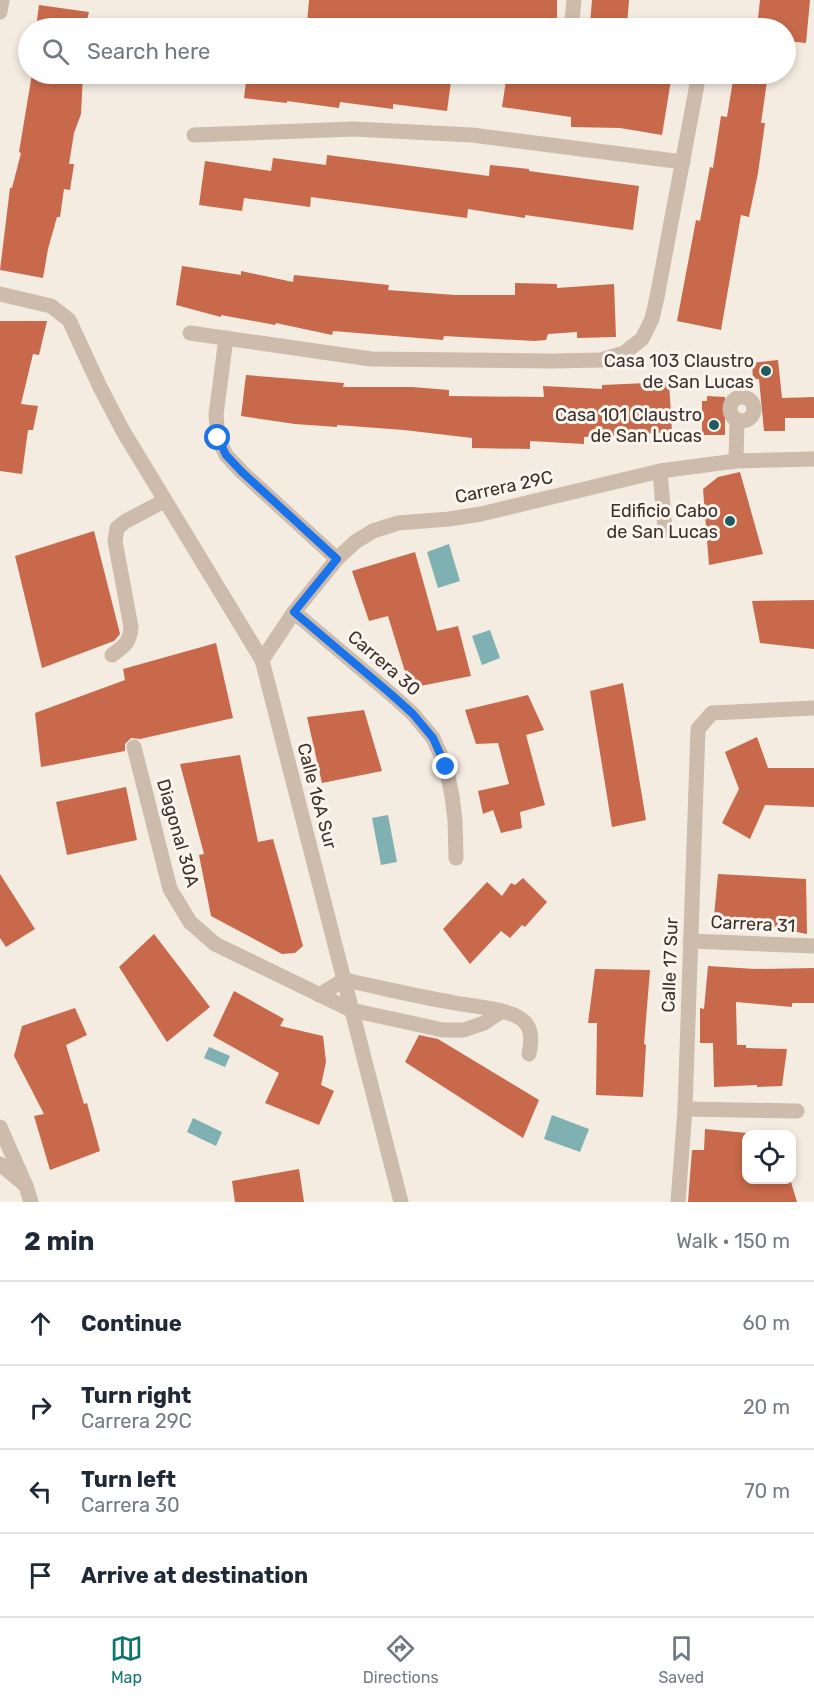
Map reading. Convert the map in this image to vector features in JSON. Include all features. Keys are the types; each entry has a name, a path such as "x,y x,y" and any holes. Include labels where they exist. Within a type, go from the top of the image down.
{"street":[{"path":"0,12 2,0"},
{"path":"572,18 574,0"},
{"path":"190,333 372,359 552,361 601,360 624,354 642,339 652,319 697,84"},
{"path":"194,135 354,129 472,135 683,162"},
{"name":"Calle 16A Sur","path":"0,294 51,306 69,320 123,431 262,660 401,1202"},
{"path":"226,338 216,415 218,438 226,455 337,559"},
{"path":"736,461 737,420"},
{"name":"Carrera 29C","path":"262,660 294,612 337,559 355,542 373,531 398,523 481,514 660,471 736,461 814,459"},
{"path":"660,471 665,530"},
{"path":"112,655 130,638 131,627 115,541 117,528 164,501"},
{"name":"Carrera 30","path":"294,612 413,714 433,738 446,767 452,796 456,858"},
{"name":"Calle 17 Sur","path":"678,1202 685,1109 698,729 712,713 814,708"},
{"name":"Diagonal 30A","path":"134,747 170,889 190,922 215,944 351,1010 443,1030 464,1030 484,1023 502,1011"},
{"name":"Carrera 31","path":"690,941 814,946"},
{"path":"319,995 344,980 502,1011 518,1017 528,1025 532,1038 529,1054"},
{"path":"685,1109 797,1110"},
{"path":"0,1127 31,1202"},
{"path":"0,1164 26,1186"}],"water":[{"path":"449,544 460,581 438,588 427,552"},
{"path":"490,630 500,658 482,665 472,636"},
{"path":"388,815 397,862 381,865 372,818"},
{"path":"209,1047 230,1056 225,1067 204,1058"},
{"path":"552,1115 589,1129 580,1152 544,1139"},
{"path":"193,1118 222,1132 216,1146 187,1132"}],"building":[{"path":"309,0 557,0 557,18 307,18"},
{"path":"592,0 629,0 628,18 590,18"},
{"path":"760,0 810,0 806,43 796,42 796,18 758,18"},
{"path":"39,5 89,12 88,18 37,18"},
{"path":"30,84 83,84 81,114 74,133 69,164 74,164 70,190 64,189 60,217 57,217 48,249 43,278 0,270 10,188 12,188 21,153 19,152"},
{"path":"246,84 451,84 447,111 393,104 393,109 340,102 339,108 244,98"},
{"path":"505,84 670,84 662,135 620,128 571,127 571,117 502,107"},
{"path":"732,84 767,84 761,123 765,123 758,173 749,217 741,215 721,330 677,321 696,220 700,221 710,167 713,168 721,116 727,117"},
{"path":"327,155 489,176 490,165 639,186 633,230 468,209 467,218 311,197 310,207 244,198 242,211 199,205 205,161 271,171 273,158 326,165"},
{"path":"182,266 241,275 241,271 293,282 294,275 389,285 388,290 455,295 515,295 515,283 557,284 557,288 614,284 616,337 577,338 577,332 548,334 546,340 534,341 444,336 443,340 333,331 332,335 276,323 275,325 221,315 221,317 176,305"},
{"path":"0,321 47,321 39,355 33,354 21,404 38,406 33,430 28,430 22,474 0,471"},
{"path":"778,360 782,398 814,397 814,418 785,418 785,431 764,431 759,379 753,379 752,363"},
{"path":"246,375 344,383 343,387 412,387 449,390 449,396 544,397 543,386 602,389 602,385 669,382 672,432 584,437 584,444 530,441 530,449 472,448 472,438 404,430 295,424 241,416"},
{"name":"Casa 101 Claustro de San Lucas","path":"707,396 725,397 725,435 702,435 702,401 707,401"},
{"name":"Edificio Cabo de San Lucas","path":"740,472 763,554 709,565 703,489 718,477"},
{"path":"94,531 120,634 114,641 42,668 15,556"},
{"path":"415,552 437,631 458,626 471,676 410,688 388,616 369,621 352,571"},
{"path":"814,600 814,649 760,643 752,601"},
{"path":"216,643 233,718 140,739 131,738 125,744 125,751 41,767 35,713 125,680 123,669"},
{"path":"623,683 646,820 612,827 590,691"},
{"path":"528,695 544,730 526,735 545,805 520,812 522,828 501,833 493,810 483,814 478,791 509,784 498,743 476,744 465,710"},
{"path":"364,710 382,771 322,783 307,717"},
{"path":"757,737 768,768 814,768 814,807 765,805 750,839 722,823 739,789 725,752"},
{"path":"240,755 258,842 273,839 303,946 295,953 282,954 211,916 199,855 204,854 180,764"},
{"path":"126,787 137,840 67,855 56,802"},
{"path":"0,874 35,929 6,947 0,938"},
{"path":"718,874 806,879 807,934 714,916"},
{"path":"523,878 547,902 525,927 522,925 510,938 501,931 470,964 443,929 487,882 502,896 511,883 515,885"},
{"path":"154,934 210,1007 167,1042 119,967"},
{"path":"708,966 755,969 814,968 814,1003 792,1003 792,1007 736,1002 737,1045 746,1045 746,1048 787,1049 782,1086 714,1087 713,1043 700,1043 700,1008 704,1009"},
{"path":"595,969 650,970 644,1044 646,1045 643,1097 596,1095 597,1023 588,1023"},
{"path":"234,991 284,1019 280,1026 323,1036 326,1062 321,1085 334,1091 319,1125 265,1103 279,1073 213,1036"},
{"path":"75,1008 87,1035 66,1045 84,1104 87,1103 100,1151 50,1170 34,1116 44,1114 14,1056 22,1026"},
{"path":"419,1035 438,1039 539,1100 523,1138 405,1062"},
{"path":"705,1129 742,1133 742,1184 792,1184 797,1202 688,1202 692,1150 704,1150"},
{"path":"299,1169 304,1202 235,1202 232,1181"}],"place":[{"name":"Casa 103 Claustro de San Lucas","path":"766,371"},
{"name":"Casa 101 Claustro de San Lucas","path":"714,425"},
{"name":"Edificio Cabo de San Lucas","path":"730,521"}],"route":[{"path":"218,438 226,455 242,472 337,559 294,612 413,714 433,738 446,767"}]}
